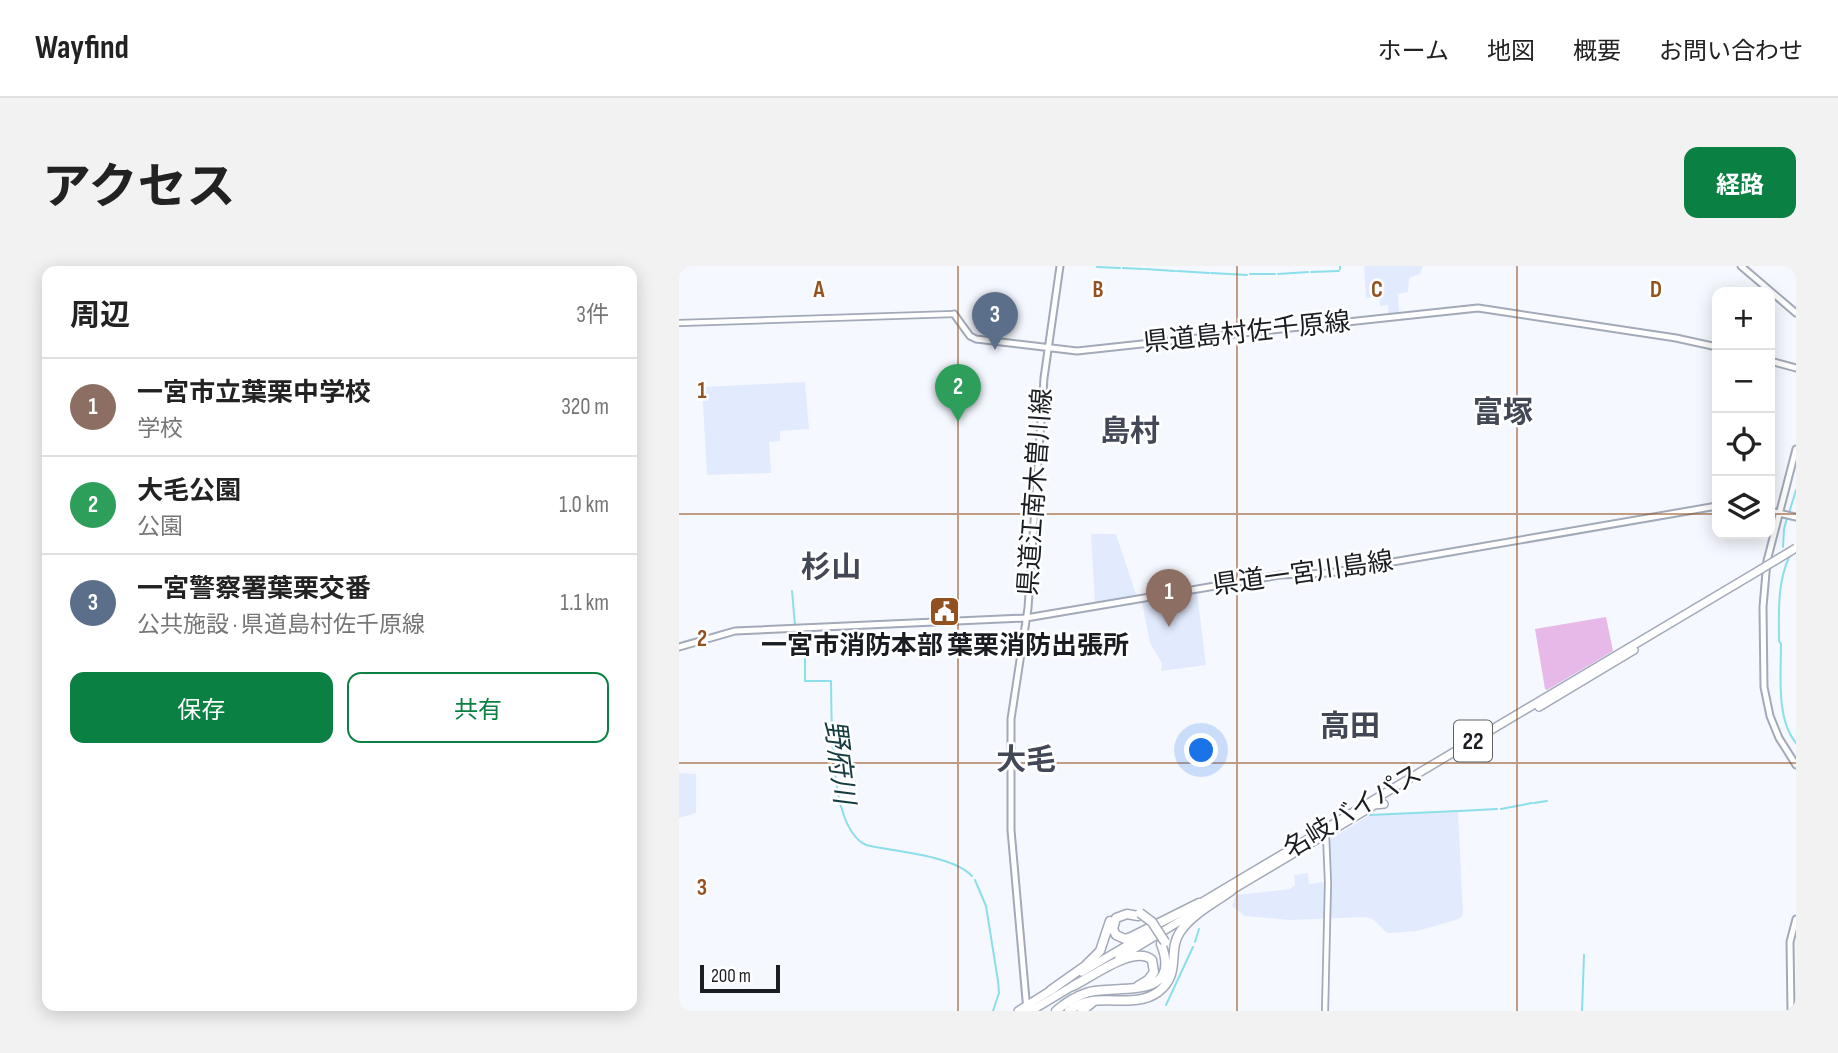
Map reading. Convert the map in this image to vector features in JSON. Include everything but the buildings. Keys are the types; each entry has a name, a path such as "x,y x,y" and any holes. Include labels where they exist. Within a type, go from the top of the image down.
{"highway":[{"name":"名岐バイパス","path":"1231,891 1371,803 1796,551"},
{"name":"名岐バイパス","path":"1199,903 1759,573"},
{"name":"22","path":"1335,822 1338,816 1371,803 1384,804"},
{"path":"1073,986 1188,914 1231,891"},
{"path":"1051,990 1177,922 1199,903"},
{"path":"1029,1009 1085,966 1100,951 1110,920 1115,914 1126,910 1152,922 1169,960 1166,976 1152,992 1129,1000"},
{"path":"1139,914 1127,914 1117,918 1113,926 1115,933 1121,938 1128,938 1177,922"},
{"path":"1067,1011 1086,1001 1129,1000 1152,995 1167,982 1173,968 1177,922"},
{"path":"1056,1011 1079,996 1147,987 1161,976 1165,962 1163,943"},
{"path":"1018,1011 1029,1009 1121,960 1139,954 1149,956 1154,965 1153,975 1142,985 1128,989"},
{"path":"1067,1011 1078,1000 1110,990"},
{"path":"1082,1011 1092,1003 1110,1000"}],"main road":[{"name":"県道江南木曽川線","path":"1029,1009 1011,830 1011,719 1026,618 1047,349 1060,266"},
{"path":"1741,266 1796,313"},
{"name":"県道島村佐千原線","path":"954,314 975,339 1047,349 1088,350 1479,308 1665,336 1712,346"},
{"path":"1775,362 1796,368"},
{"path":"1796,450 1764,578 1764,687 1773,728 1796,765"},
{"name":"県道一宮川島線","path":"679,647 735,631 1026,618 1280,575 1340,571 1712,507"},
{"path":"1775,512 1796,517"},
{"path":"1791,1011 1790,942 1796,919"}],"street":[{"path":"679,323 954,314"},
{"path":"1325,1011 1328,883 1326,833"}],"shaded area":[{"path":"1364,266 1423,266 1420,274 1409,278 1408,292 1398,294 1399,315 1389,316 1388,305 1380,306 1379,297 1366,298"},
{"path":"805,382 809,429 780,431 780,441 769,442 771,473 707,475 702,387"},
{"path":"1091,534 1116,534 1137,597 1095,605"},
{"path":"1195,591 1206,665 1161,671 1162,663 1150,643 1142,602"},
{"path":"1606,617 1613,651 1545,689 1535,629"},
{"path":"679,773 696,774 696,813 679,818"},
{"path":"1458,812 1463,913 1462,917 1456,920 1417,931 1387,933 1374,920 1366,917 1290,920 1245,916 1232,906 1236,895 1290,889 1295,885 1294,875 1308,873 1309,884 1330,881 1330,839 1370,815"}],"waterway":[{"path":"1097,267 1120,268"},
{"path":"1123,268 1143,269"},
{"path":"1145,269 1175,271"},
{"path":"1177,271 1209,273"},
{"path":"1311,272 1339,271"},
{"path":"1278,274 1308,272"},
{"path":"1211,273 1247,275"},
{"path":"1250,274 1275,274"},
{"path":"1789,513 1796,490"},
{"path":"1783,547 1787,518"},
{"path":"1789,557 1779,598 1780,682 1785,722 1796,743"},
{"name":"野府川","path":"792,591 795,625"},
{"name":"野府川","path":"796,631 805,652 805,681 831,681 832,745 838,796 854,835 866,845 951,863 972,876"},
{"path":"1534,803 1547,801"},
{"path":"1501,809 1532,803"},
{"path":"1459,811 1497,809"},
{"path":"1370,815 1458,811"},
{"name":"野府川","path":"975,880 986,906 998,981 999,993 993,1011"},
{"path":"1195,942 1199,929"},
{"path":"1166,1005 1193,947"},
{"path":"1582,1011 1584,955"}],"place":[{"name":"一宮警察署葉栗交番","path":"995,350"},
{"name":"大毛公園","path":"958,422"},
{"name":"一宮市消防本部 葉栗消防出張所","path":"945,611"},
{"name":"一宮市立葉栗中学校","path":"1169,627"}],"district":[{"name":"富塚","path":"1503,413"},
{"name":"島村","path":"1130,432"},
{"name":"杉山","path":"831,568"},
{"name":"高田","path":"1350,727"},
{"name":"大毛","path":"1026,761"}]}
